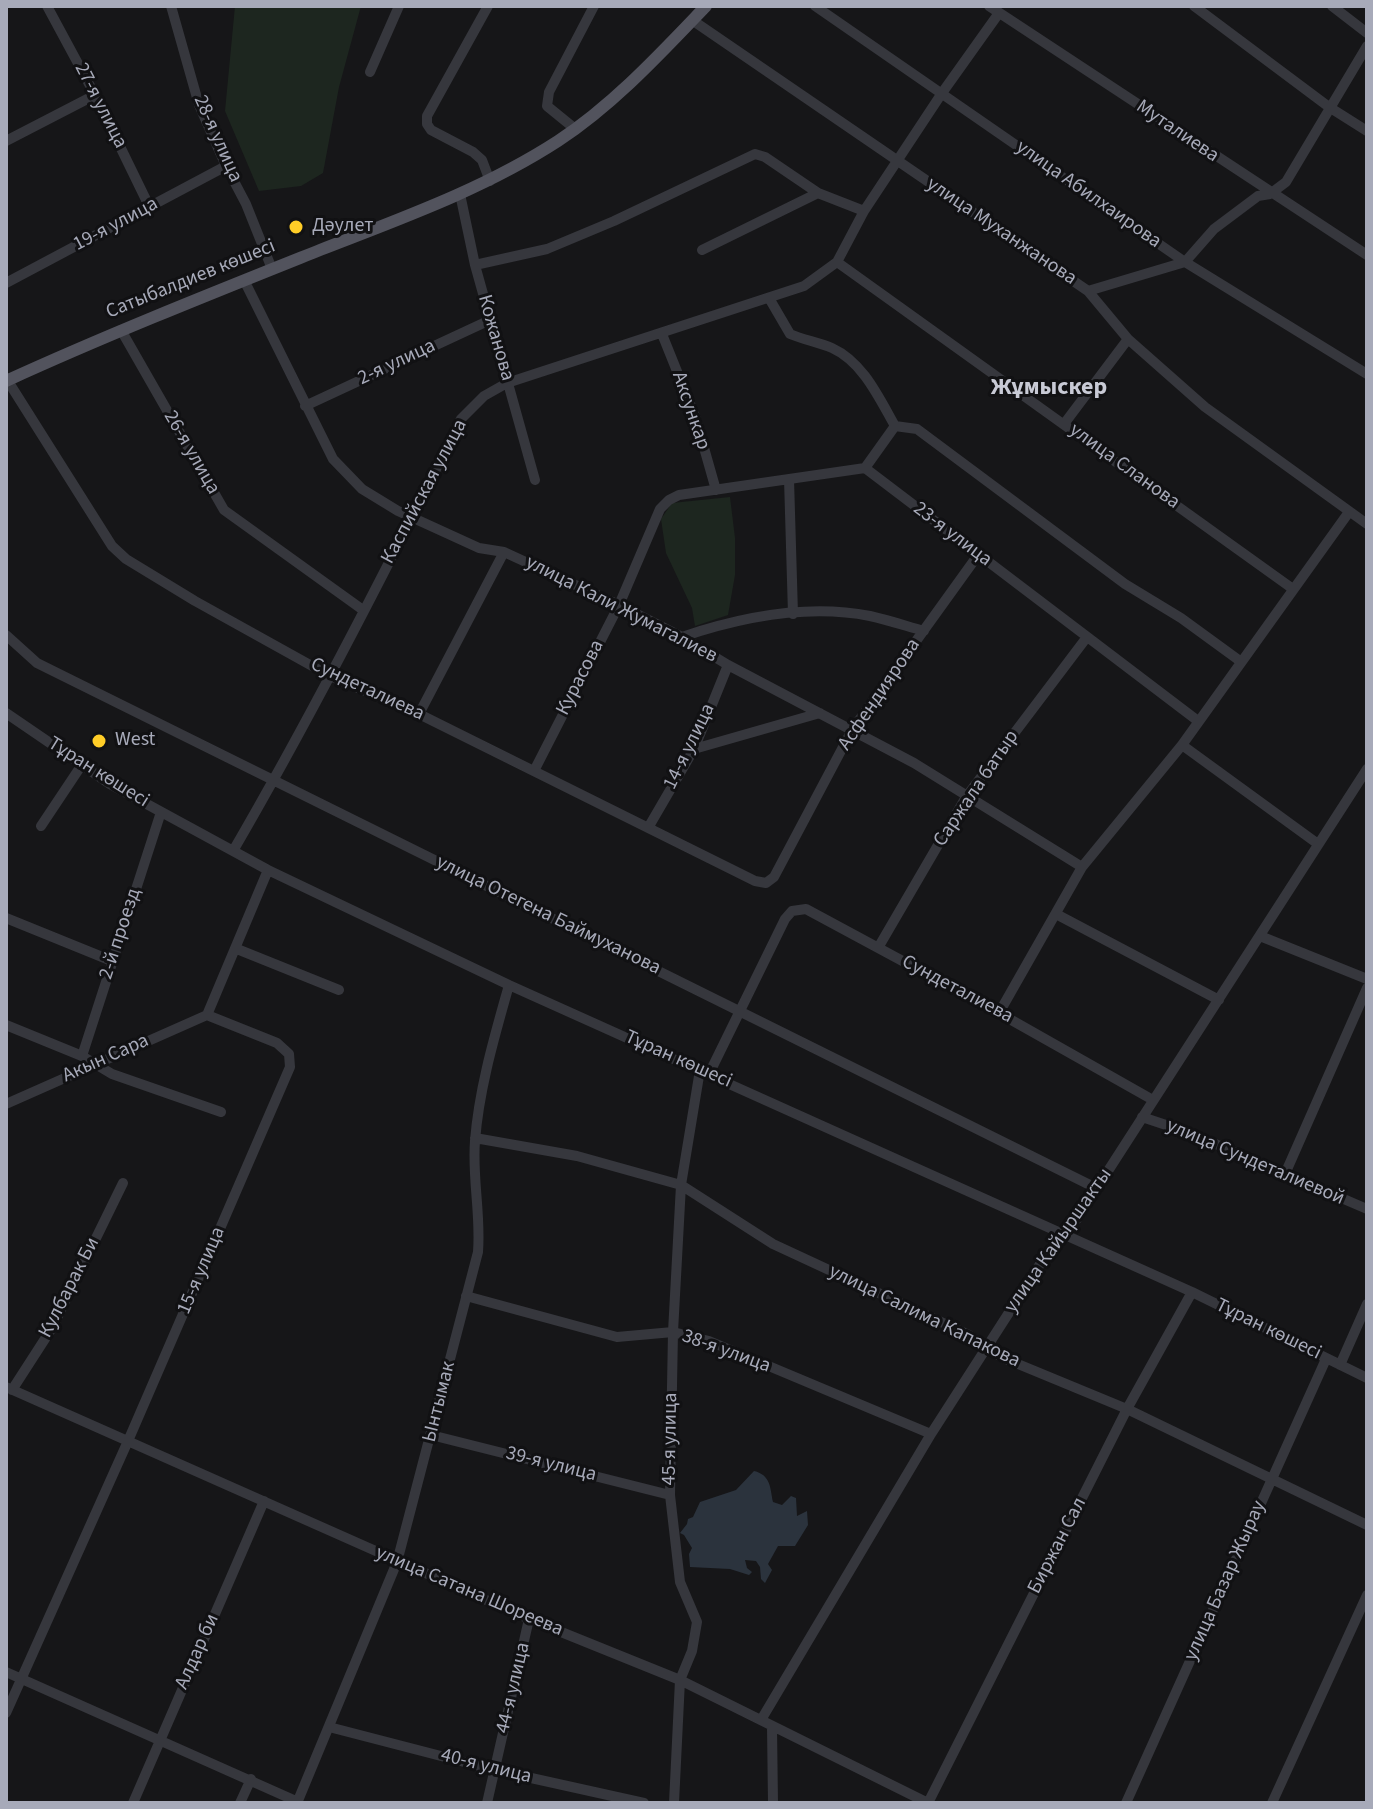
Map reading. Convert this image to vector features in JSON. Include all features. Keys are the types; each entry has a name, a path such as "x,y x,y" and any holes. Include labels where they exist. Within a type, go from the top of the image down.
{"main road":[{"name":"Сатыбалдиев көшесі","path":"7,380 121,330 490,181 574,128 653,63 706,6"}],"street":[{"name":"27-я улица","path":"47,6 150,208"},
{"name":"28-я улица","path":"171,6 199,105 246,204 272,269"},
{"path":"370,72 399,6"},
{"path":"488,6 427,116 427,124 431,130 482,160 490,181"},
{"path":"574,128 547,106 549,92 594,6"},
{"name":"улица Абилхаирова","path":"815,6 1185,262 1367,374"},
{"path":"1194,6 1329,107 1367,131"},
{"path":"1332,6 1367,33"},
{"name":"Каспийская улица","path":"233,851 330,676 461,419 484,396 507,383 804,286 837,262 864,211 994,9"},
{"name":"Муталиева","path":"994,9 1270,194 1367,255"},
{"name":"улица Муханжанова","path":"692,20 1088,291 1128,339 1205,407 1367,524"},
{"path":"1088,291 1185,262 1214,229 1258,196 1270,194 1286,182 1367,46"},
{"path":"6,141 95,95"},
{"path":"475,265 547,249 755,154 765,157 818,193 864,211"},
{"name":"19-я улица","path":"6,283 226,166"},
{"path":"702,250 818,193"},
{"name":"Кожанова","path":"460,194 475,265 535,480"},
{"name":"улица Сланова","path":"837,262 1293,589"},
{"name":"улица Кали Жумагалиев","path":"244,280 333,459 362,489 398,511 479,548 504,552 682,637 728,665 914,763 1082,867"},
{"path":"769,298 790,334 847,357 872,386 895,426"},
{"name":"2-я улица","path":"305,406 490,320"},
{"name":"26-я улица","path":"121,330 224,510 363,610"},
{"name":"Аксункар","path":"662,334 695,416 716,490"},
{"path":"1064,424 1128,339"},
{"name":"Сундеталиева","path":"7,380 112,546 126,559 330,676 419,714 755,881 766,883"},
{"path":"716,490 865,468 895,426"},
{"path":"895,426 917,429 1125,584 1181,618 1240,661"},
{"name":"23-я улица","path":"865,468 1198,721"},
{"path":"789,479 793,614"},
{"name":"Курасова","path":"534,771 619,605 660,509 679,495 716,490"},
{"path":"999,1013 1082,867 1182,745 1349,512"},
{"path":"419,714 504,552"},
{"name":"Асфендиярова","path":"766,883 774,877 852,730 978,555"},
{"path":"682,637 747,618 820,612 868,616 924,631"},
{"name":"улица Отегена Баймуханова","path":"6,635 37,663 1096,1188"},
{"name":"Саржала батыр","path":"878,948 966,797 1087,637"},
{"name":"14-я улица","path":"648,828 694,749 728,665"},
{"name":"Тұран көшесі","path":"6,713 81,766 268,870 509,985 1192,1292 1367,1378"},
{"path":"694,749 820,713"},
{"path":"1182,745 1318,844"},
{"path":"41,826 81,766"},
{"name":"улица Кайыршакты","path":"761,1720 931,1434 1062,1234 1077,1219 1367,769"},
{"name":"2-й проезд","path":"82,1056 161,812"},
{"path":"207,1015 268,870"},
{"name":"Сундеталиева","path":"705,1072 785,919 792,911 806,909 1153,1100"},
{"path":"1056,914 1219,1000"},
{"path":"6,918 112,961"},
{"path":"1260,936 1367,979"},
{"path":"237,949 339,990"},
{"name":"Ынтымак","path":"296,1802 397,1562 431,1435 478,1252 480,1225 474,1174 475,1138 489,1060 509,985"},
{"path":"1285,1174 1367,988"},
{"name":"Акын Сара","path":"6,1104 207,1015"},
{"name":"15-я улица","path":"6,1713 290,1067 289,1054 277,1043 207,1015"},
{"path":"6,1025 82,1056 112,1074 221,1112"},
{"name":"45-я улица","path":"674,1803 680,1680 692,1651 697,1622 680,1582 670,1495 673,1332 681,1185 705,1072"},
{"name":"улица Сундеталиевой","path":"1142,1117 1190,1133 1367,1209"},
{"name":"улица Салима Капакова","path":"475,1138 577,1156 681,1185 773,1244 969,1335 1001,1357 1127,1409 1367,1525"},
{"name":"Кулбарак Би","path":"9,1388 52,1328 123,1183"},
{"name":"Биржан Сал","path":"928,1803 1127,1409 1192,1292"},
{"name":"38-я улица","path":"466,1296 617,1337 673,1332 709,1341 931,1434"},
{"path":"1340,1365 1367,1304"},
{"name":"улица Базар Жырау","path":"1126,1803 1326,1359"},
{"name":"улица Сатана Шореева","path":"9,1388 397,1562 680,1680 928,1803"},
{"name":"39-я улица","path":"431,1435 670,1495"},
{"name":"Алдар би","path":"133,1803 264,1501"},
{"path":"1272,1803 1367,1595"},
{"name":"44-я улица","path":"487,1803 529,1619"},
{"path":"6,1672 251,1779 296,1802"},
{"name":"40-я улица","path":"329,1727 495,1770 644,1803"},
{"path":"772,1727 773,1803"},
{"path":"240,1803 251,1779"}],"shaded area":[{"path":"235,6 361,6 339,87 323,173 301,186 259,191 225,111"},
{"path":"730,497 735,575 728,615 695,626 692,608 666,553 661,519 672,503"},
{"path":"754,1471 767,1479 773,1502 782,1505 791,1496 796,1498 797,1516 807,1511 808,1525 795,1546 778,1546 768,1564 772,1570 765,1583 756,1561 745,1560 752,1572 749,1575 730,1569 690,1567 692,1548 680,1533 688,1519 693,1517 700,1502 736,1490"}],"place":[{"name":"Дәулет","path":"296,227"},
{"name":"West","path":"99,741"}],"district":[{"name":"Жұмыскер","path":"1049,389"}]}
